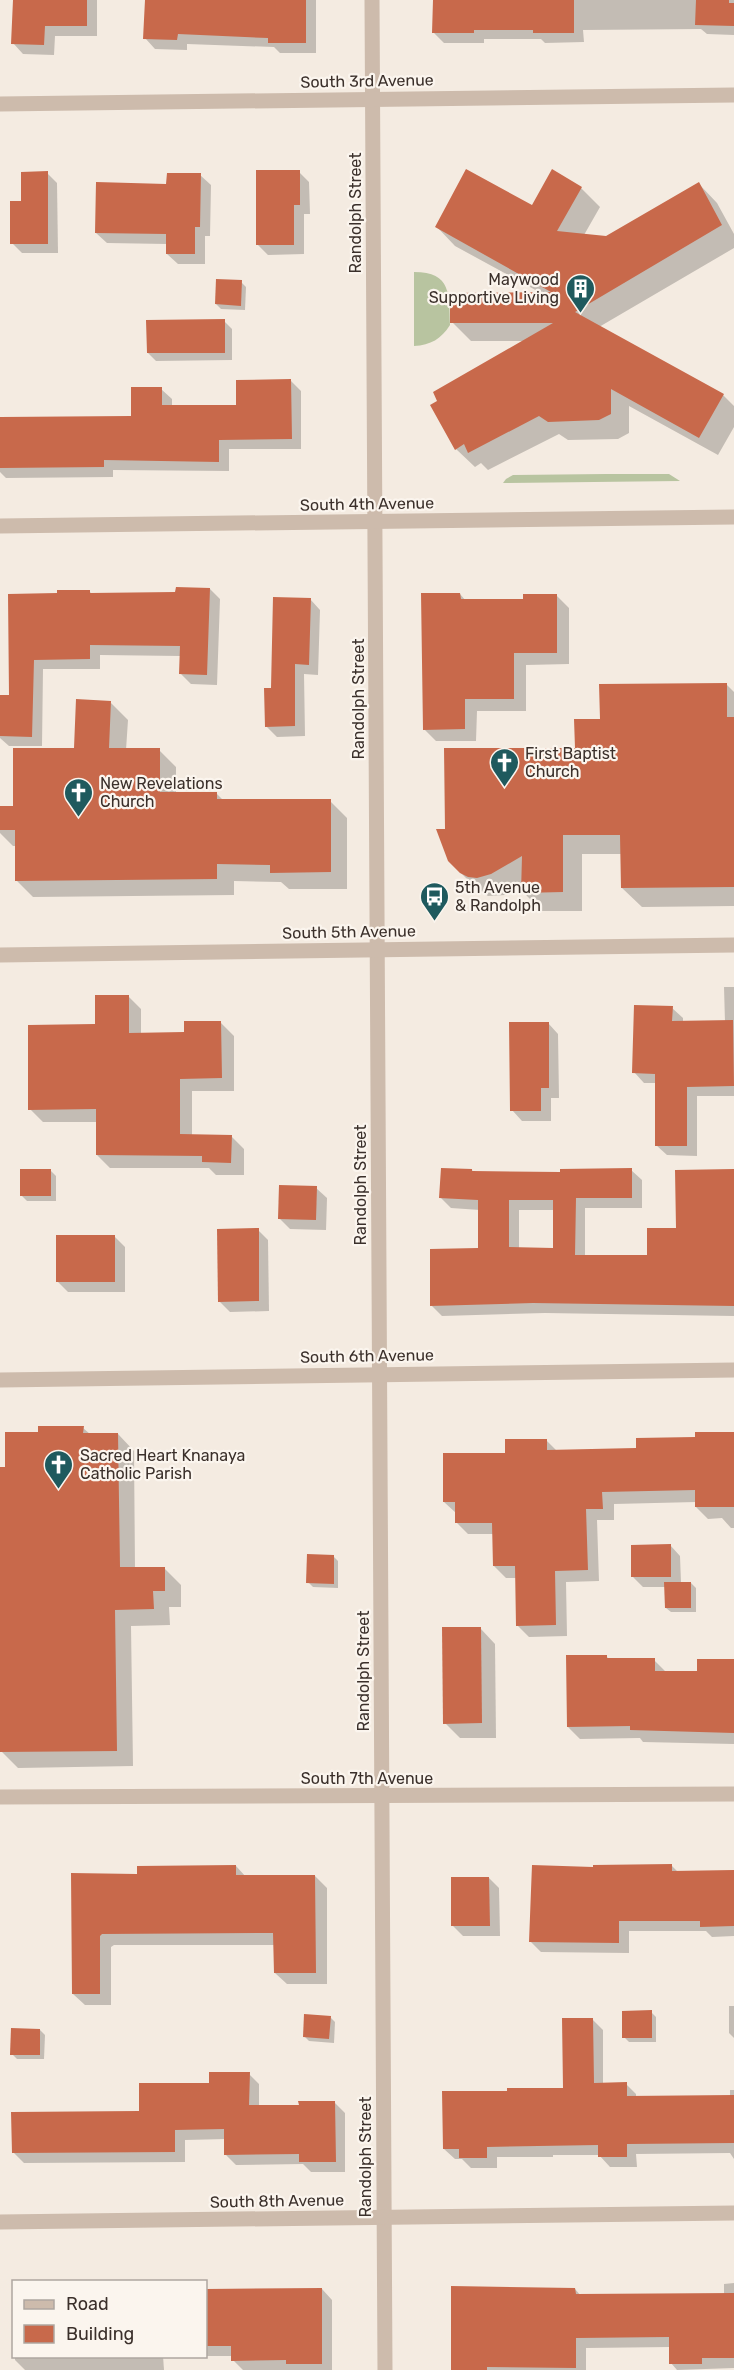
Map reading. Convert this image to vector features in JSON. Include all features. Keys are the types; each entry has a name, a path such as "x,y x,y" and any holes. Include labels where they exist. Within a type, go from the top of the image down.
{"street":[{"name":"Randolph Street","path":"372,0 385,2370"},
{"name":"South 3rd Avenue","path":"0,104 734,94"},
{"name":"South 4th Avenue","path":"0,526 734,518"},
{"name":"South 5th Avenue","path":"0,955 734,945"},
{"name":"South 6th Avenue","path":"0,1380 734,1370"},
{"name":"South 7th Avenue","path":"0,1797 734,1794"},
{"name":"South 8th Avenue","path":"0,2222 734,2213"}],"green space":[{"path":"414,272 436,276 442,281 448,295 450,325 435,340 414,346"},
{"path":"669,474 680,481 503,483 513,475"}],"building":[{"path":"13,0 87,0 87,26 45,26 44,45 11,44"},
{"path":"145,0 306,0 306,43 268,43 268,38 178,34 177,40 143,39"},
{"path":"433,0 574,0 574,33 474,30 474,33 432,33"},
{"path":"696,0 729,0 729,3 734,3 734,26 695,25"},
{"name":"Maywood Supportive Living","path":"466,169 532,205 552,169 582,187 557,231 606,236 699,182 722,225 575,312 724,394 699,438 611,389 611,414 599,420 548,422 539,416 468,453 464,444 455,450 430,405 437,401 433,392 553,323 450,323 450,293 551,292 435,227"},
{"path":"256,170 300,170 300,205 294,205 294,245 256,245"},
{"path":"48,171 48,244 10,244 10,201 21,201 21,172"},
{"path":"167,173 201,173 200,227 195,227 195,254 166,254 166,234 95,233 96,182 166,184"},
{"path":"216,279 242,280 241,306 215,304"},
{"path":"225,319 225,353 147,353 146,320"},
{"path":"291,379 292,439 219,440 219,462 104,460 104,467 0,468 0,417 131,416 131,387 162,387 162,405 236,405 236,380"},
{"path":"176,587 210,588 207,675 179,674 180,646 90,645 90,659 34,660 32,737 0,736 0,695 9,695 8,594 57,593 57,590 90,590 90,593 175,592"},
{"path":"421,593 460,593 461,599 523,599 523,594 557,594 557,653 514,653 514,699 465,699 465,729 423,730"},
{"path":"273,597 311,598 309,665 295,664 295,726 265,727 264,688 271,688"},
{"path":"727,683 727,717 734,717 734,887 621,888 620,835 563,835 563,892 521,893 522,856 491,874 477,878 460,873 448,861 436,829 445,829 444,748 575,748 574,719 600,719 599,684"},
{"path":"76,699 111,701 109,748 160,748 160,792 217,792 217,799 331,799 331,872 270,873 270,865 217,864 217,879 15,881 15,830 0,830 0,806 13,806 13,748 74,748"},
{"path":"95,995 129,995 129,1033 184,1032 184,1021 221,1021 222,1078 180,1079 180,1134 232,1135 231,1163 202,1162 202,1156 96,1155 96,1109 28,1110 28,1025 95,1024"},
{"path":"634,1005 673,1006 672,1021 733,1020 734,1086 687,1087 687,1146 655,1146 655,1074 632,1073"},
{"path":"509,1022 549,1022 549,1088 541,1088 541,1111 510,1111"},
{"path":"441,1168 472,1169 472,1171 560,1172 560,1169 632,1168 632,1198 576,1198 575,1255 647,1255 647,1228 676,1228 675,1170 734,1169 734,1306 533,1303 430,1306 430,1249 478,1248 478,1200 439,1198","holes":["509,1200 553,1200 553,1248 509,1247"]},
{"path":"20,1169 51,1169 51,1196 20,1196"},
{"path":"279,1185 317,1186 316,1220 278,1219"},
{"path":"259,1228 259,1301 218,1302 217,1229"},
{"path":"56,1235 115,1235 115,1282 56,1282"},
{"path":"38,1426 84,1426 83,1433 118,1433 120,1567 165,1567 165,1591 153,1591 154,1609 115,1610 117,1751 0,1752 0,1467 5,1467 5,1432 38,1432"},
{"path":"695,1432 734,1432 734,1507 695,1507 695,1490 602,1492 603,1509 586,1509 588,1570 555,1571 556,1625 516,1626 515,1566 493,1566 492,1523 455,1523 455,1502 443,1502 443,1453 505,1453 505,1439 547,1439 547,1450 636,1448 636,1438 695,1437"},
{"path":"671,1544 671,1577 631,1577 631,1545"},
{"path":"307,1554 334,1555 334,1584 306,1583"},
{"path":"664,1582 691,1582 691,1608 665,1608"},
{"path":"442,1627 481,1627 482,1723 443,1724"},
{"path":"566,1655 655,1658 655,1671 697,1671 697,1659 734,1659 734,1733 630,1730 630,1726 567,1727"},
{"path":"672,1864 672,1871 734,1870 734,1926 700,1927 700,1921 619,1921 619,1943 529,1942 532,1865 593,1867 593,1865"},
{"path":"236,1865 236,1875 315,1875 316,1973 274,1973 273,1933 102,1934 100,1936 100,1994 72,1994 71,1873 137,1874 137,1866"},
{"path":"451,1877 489,1877 490,1926 451,1926"},
{"path":"652,2010 652,2038 622,2038 622,2011"},
{"path":"304,2014 331,2016 329,2039 303,2037"},
{"path":"562,2018 593,2018 594,2083 627,2082 627,2096 734,2095 734,2143 627,2144 627,2157 598,2157 598,2145 487,2147 487,2158 459,2158 459,2149 443,2149 442,2091 563,2088"},
{"path":"11,2028 40,2029 40,2055 10,2055"},
{"path":"209,2072 250,2072 249,2105 299,2105 298,2101 335,2101 336,2162 299,2162 299,2154 224,2155 224,2129 175,2130 175,2152 12,2153 11,2112 139,2111 139,2083 209,2083"},
{"path":"451,2286 575,2288 576,2294 734,2293 734,2358 702,2358 702,2364 669,2364 669,2337 576,2338 576,2368 487,2367 487,2370 451,2370"},
{"path":"322,2288 322,2364 286,2364 286,2360 231,2361 231,2346 207,2346 207,2289"}],"place":[{"name":"Maywood Supportive Living","path":"580,314"},
{"name":"First Baptist Church","path":"504,788"},
{"name":"New Revelations Church","path":"79,818"},
{"name":"5th Avenue & Randolph","path":"434,922"},
{"name":"Sacred Heart Knanaya Catholic Parish","path":"59,1490"}]}
